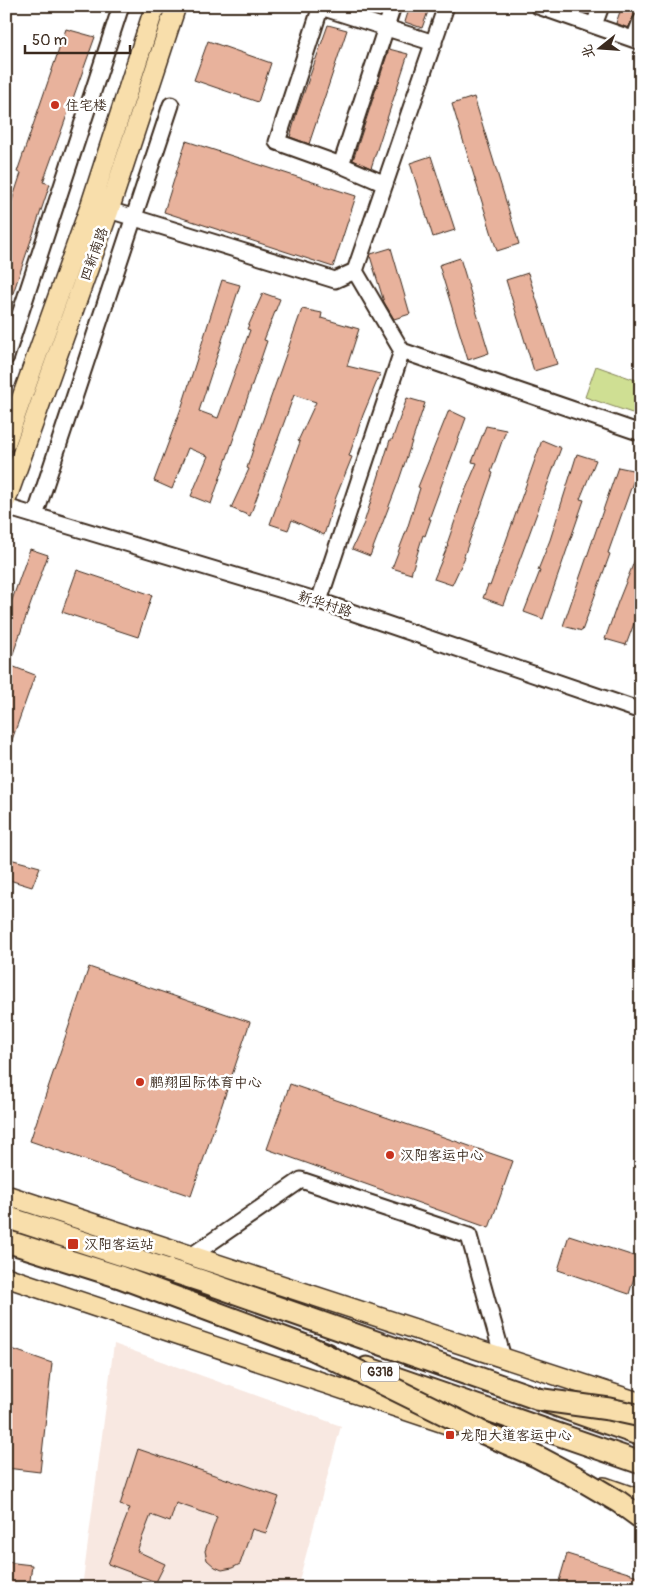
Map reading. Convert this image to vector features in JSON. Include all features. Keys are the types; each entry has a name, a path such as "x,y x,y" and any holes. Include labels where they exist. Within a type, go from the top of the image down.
{"highway":[{"name":"G318","path":"6,1217 202,1281 641,1435"},
{"name":"G318","path":"6,1241 120,1277 308,1347 641,1463"},
{"path":"308,1347 479,1431 536,1456 593,1487 641,1518"},
{"path":"536,1399 641,1416"}],"main road":[{"name":"四新南路","path":"6,442 91,204 155,6"},
{"name":"四新南路","path":"6,500 109,210 176,6"},
{"path":"6,1195 641,1403"},
{"path":"6,1277 505,1444 641,1500"}],"street":[{"path":"6,357 121,6"},
{"path":"340,164 393,6"},
{"path":"109,210 335,280 355,271 446,6"},
{"path":"538,6 554,9 637,41 641,21"},
{"path":"594,25 601,6"},
{"path":"385,184 340,164 277,142 321,7 434,43"},
{"path":"35,516 171,105"},
{"path":"355,271 402,351 641,433"},
{"path":"319,601 402,351"},
{"name":"新华村路","path":"6,507 319,601 641,711"},
{"path":"191,1256 301,1180 469,1236 503,1358"}],"shaded area":[{"path":"114,1344 341,1426 297,1588 82,1588"}],"green space":[{"path":"596,366 641,382 641,416 585,397"}],"building":[{"path":"410,6 430,6 422,28 405,22"},
{"path":"576,6 591,6 588,14 575,9"},
{"path":"622,6 641,6 641,12 635,14 628,28 616,23"},
{"path":"328,25 347,30 309,144 290,137"},
{"name":"住宅楼","path":"66,29 95,37 43,182 50,184 8,308 6,307 6,219 21,173 17,172"},
{"path":"208,41 271,63 258,102 194,80"},
{"path":"389,49 408,54 371,168 353,160"},
{"path":"474,97 519,244 497,251 452,104"},
{"path":"186,141 356,196 333,267 164,212"},
{"path":"431,156 455,230 433,237 410,163"},
{"path":"391,248 410,314 394,319 384,302 370,256 371,254"},
{"path":"460,258 489,353 468,360 439,265"},
{"path":"528,273 557,364 534,371 506,280"},
{"path":"222,280 240,285 199,411 218,418 250,330 247,329 263,293 280,299 264,340 267,341 211,504 191,496 208,456 188,448 172,489 154,481 182,406"},
{"path":"302,309 322,313 321,318 359,329 347,366 380,374 363,415 349,456 352,457 336,497 324,535 292,520 288,530 270,524 300,442 298,441 316,402 294,395 250,516 231,508 249,469 247,468 259,431"},
{"path":"407,398 425,403 399,480 370,556 352,549 364,523 390,440 392,440"},
{"path":"449,410 466,418 429,519 431,519 425,536 423,535 411,574 392,568 407,529 420,488 418,487"},
{"path":"486,426 506,430 465,557 452,585 434,579 448,545 460,503 477,463 472,462"},
{"path":"542,440 561,448 503,605 483,598 488,585 490,586"},
{"path":"577,454 596,460 580,499 584,500 543,619 524,612 540,571 538,570 550,540"},
{"path":"618,467 637,471 608,553 610,554 582,631 563,626"},
{"path":"640,547 641,595 636,609 639,610 626,645 605,639"},
{"path":"30,549 48,555 9,665 35,675 8,751 6,751 6,617"},
{"path":"77,570 152,595 138,637 62,612"},
{"path":"6,858 40,867 32,887 6,879"},
{"name":"鹏翔国际体育中心","path":"89,967 250,1022 191,1196 30,1141"},
{"name":"汉阳客运中心","path":"290,1084 513,1161 489,1228 267,1149"},
{"path":"569,1235 640,1258 629,1294 558,1270"},
{"path":"6,1347 52,1363 40,1472 6,1468 6,1425 10,1390 6,1389"},
{"path":"138,1449 279,1497 266,1533 252,1529 240,1564 222,1570 207,1560 205,1551 217,1517 176,1503 170,1522 151,1515 137,1551 165,1564 156,1582 108,1564 130,1508 120,1505"},
{"path":"567,1554 641,1577 641,1588 557,1588"},
{"path":"6,1562 32,1565 29,1588 6,1588"}],"place":[{"name":"住宅楼","path":"55,105"},
{"name":"鹏翔国际体育中心","path":"140,1082"},
{"name":"汉阳客运中心","path":"390,1155"},
{"name":"汉阳客运站","path":"73,1244"},
{"name":"龙阳大道客运中心","path":"450,1435"}]}
